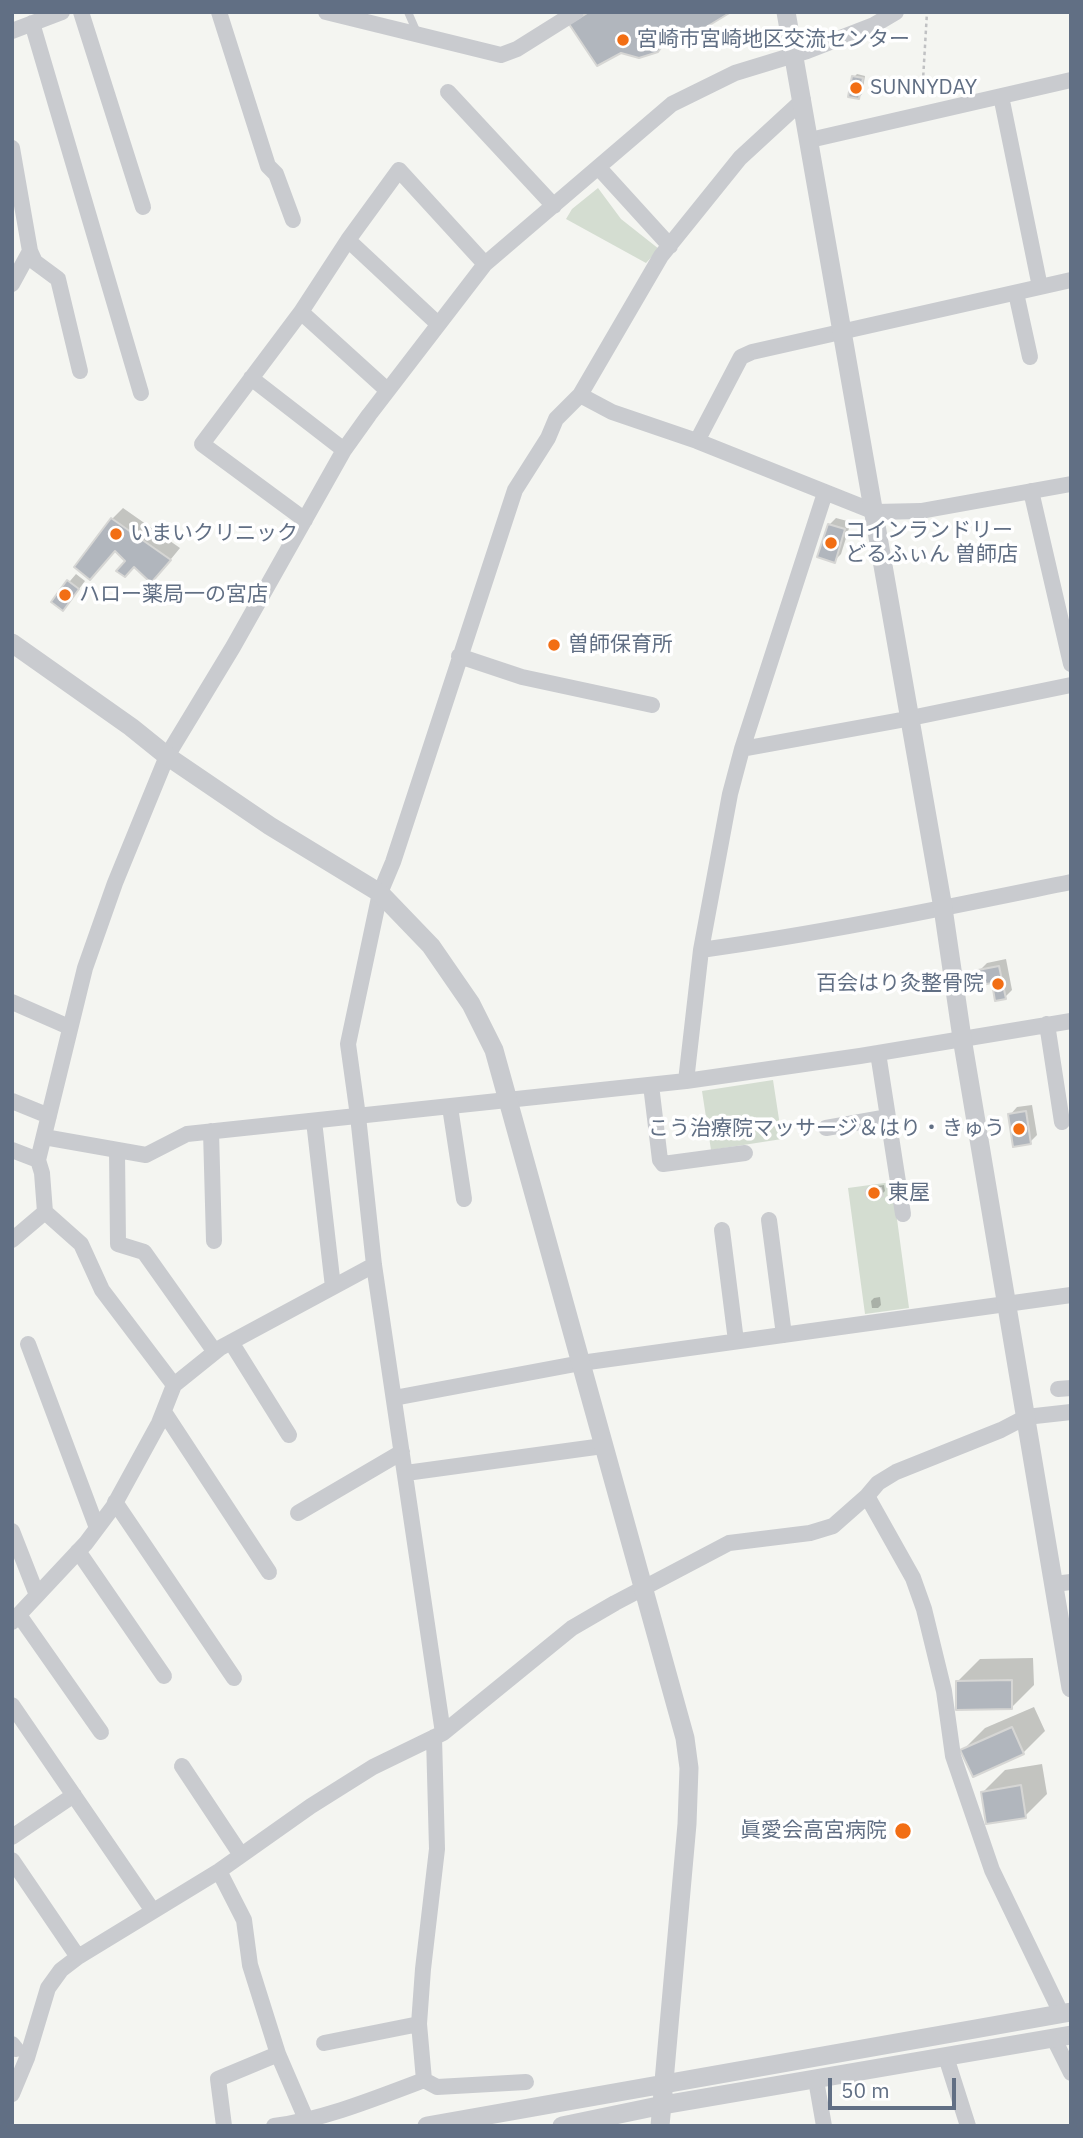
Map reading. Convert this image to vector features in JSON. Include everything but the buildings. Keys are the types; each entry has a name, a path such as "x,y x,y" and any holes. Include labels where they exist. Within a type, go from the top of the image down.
{"street":[{"path":"12,31 62,12"},
{"path":"81,12 143,207"},
{"path":"219,12 268,166 276,174 293,220"},
{"path":"326,12 350,15 502,55 517,49 576,12"},
{"path":"786,12 911,718 1026,1417 1062,1583 1070,1676"},
{"path":"174,1385 102,1290 81,1244 45,1212 42,1173 38,1160 85,968 111,895 167,757 344,450 485,264 672,104 735,73 794,55 874,25 896,12"},
{"path":"32,23 141,393"},
{"path":"810,140 1071,80"},
{"path":"448,92 554,206"},
{"path":"1000,96 1040,287"},
{"path":"424,2081 419,2024 437,1849 439,1735 405,1472 374,1265 348,1044 380,893 393,862 515,490 548,438 556,419 580,395 661,256 740,158 803,100"},
{"path":"12,148 30,251 35,262 58,279 80,371"},
{"path":"599,168 670,246"},
{"path":"304,520 202,444 301,312 348,240 399,170 485,264"},
{"path":"348,240 438,324"},
{"path":"12,284 30,251"},
{"path":"697,441 741,357 752,352 1071,280"},
{"path":"1016,293 1030,357"},
{"path":"301,312 387,390"},
{"path":"251,378 344,450"},
{"path":"580,395 612,412 697,441 875,512 921,511 1071,484"},
{"path":"1031,491 1071,664"},
{"path":"686,1081 701,950 730,794 742,749 825,493"},
{"path":"12,643 131,727 167,757 271,826 380,893 430,946 471,1004 494,1050 685,1738 689,1768 687,1824 660,2126"},
{"path":"459,656 522,677 652,705"},
{"path":"742,749 1071,685"},
{"path":"701,950 754,943 943,908 1071,881"},
{"path":"12,1002 69,1027"},
{"path":"44,1136 146,1155 187,1134 686,1081 1071,1021"},
{"path":"1047,1024 1062,1122"},
{"path":"878,1053 903,1214"},
{"path":"651,1085 660,1160 663,1164 746,1153"},
{"path":"12,1101 49,1116"},
{"path":"450,1107 464,1199"},
{"path":"826,1128 888,1117"},
{"path":"314,1121 333,1287"},
{"path":"211,1131 214,1241"},
{"path":"12,1150 38,1160"},
{"path":"117,1151 118,1244 144,1252 215,1352"},
{"path":"12,1240 45,1212"},
{"path":"769,1220 784,1335"},
{"path":"722,1230 736,1341"},
{"path":"101,1732 16,1618 78,1551 115,1502 164,1412 174,1385 231,1342 374,1265"},
{"path":"394,1398 581,1363 1071,1295"},
{"path":"231,1342 289,1434"},
{"path":"28,1343 97,1528"},
{"path":"164,1412 269,1572"},
{"path":"12,2094 17,2049 48,1988 61,1970 219,1871 311,1805 373,1767 439,1735 572,1628 729,1543 810,1533 833,1526 878,1483 896,1472 1002,1430 1026,1417 1071,1412"},
{"path":"405,1472 603,1446"},
{"path":"298,1513 402,1452"},
{"path":"427,2126 1066,2012 992,1870 953,1756 944,1691 924,1609 913,1578 867,1496"},
{"path":"115,1502 234,1678"},
{"path":"12,1531 37,1595"},
{"path":"78,1551 164,1676"},
{"path":"12,1704 153,1911"},
{"path":"181,1766 241,1855"},
{"path":"12,1837 75,1795"},
{"path":"12,1860 78,1957"},
{"path":"219,1871 244,1920 250,1965 278,2054 306,2119"},
{"path":"324,2043 419,2024"},
{"path":"562,2126 663,2105 1063,2037 1071,2073"},
{"path":"224,2126 218,2079 278,2054"},
{"path":"946,2057 968,2126"},
{"path":"816,2080 824,2126"},
{"path":"274,2126 376,2098 424,2081 437,2087 527,2082"}],"lane":[{"path":"408,12 418,34"}],"path":[{"path":"921,114 927,12"}],"shaded area":[{"path":"598,188 621,219 659,249 646,263 566,219 572,209"},
{"path":"773,1080 782,1139 711,1150 702,1091"},
{"path":"892,1182 909,1308 865,1314 848,1188"}],"place":[{"name":"宮崎市宮崎地区交流センター","path":"623,40"},
{"name":"SUNNYDAY","path":"856,88"},
{"name":"いまいクリニック","path":"116,534"},
{"name":"コインランドリー どるふぃん 曽師店","path":"831,543"},
{"name":"ハロー薬局一の宮店","path":"65,595"},
{"name":"曽師保育所","path":"554,645"},
{"name":"百会はり灸整骨院","path":"998,984"},
{"name":"こう治療院マッサージ＆はり・きゅう","path":"1019,1129"},
{"name":"東屋","path":"874,1193"},
{"name":"眞愛会高宮病院","path":"903,1831"}]}
